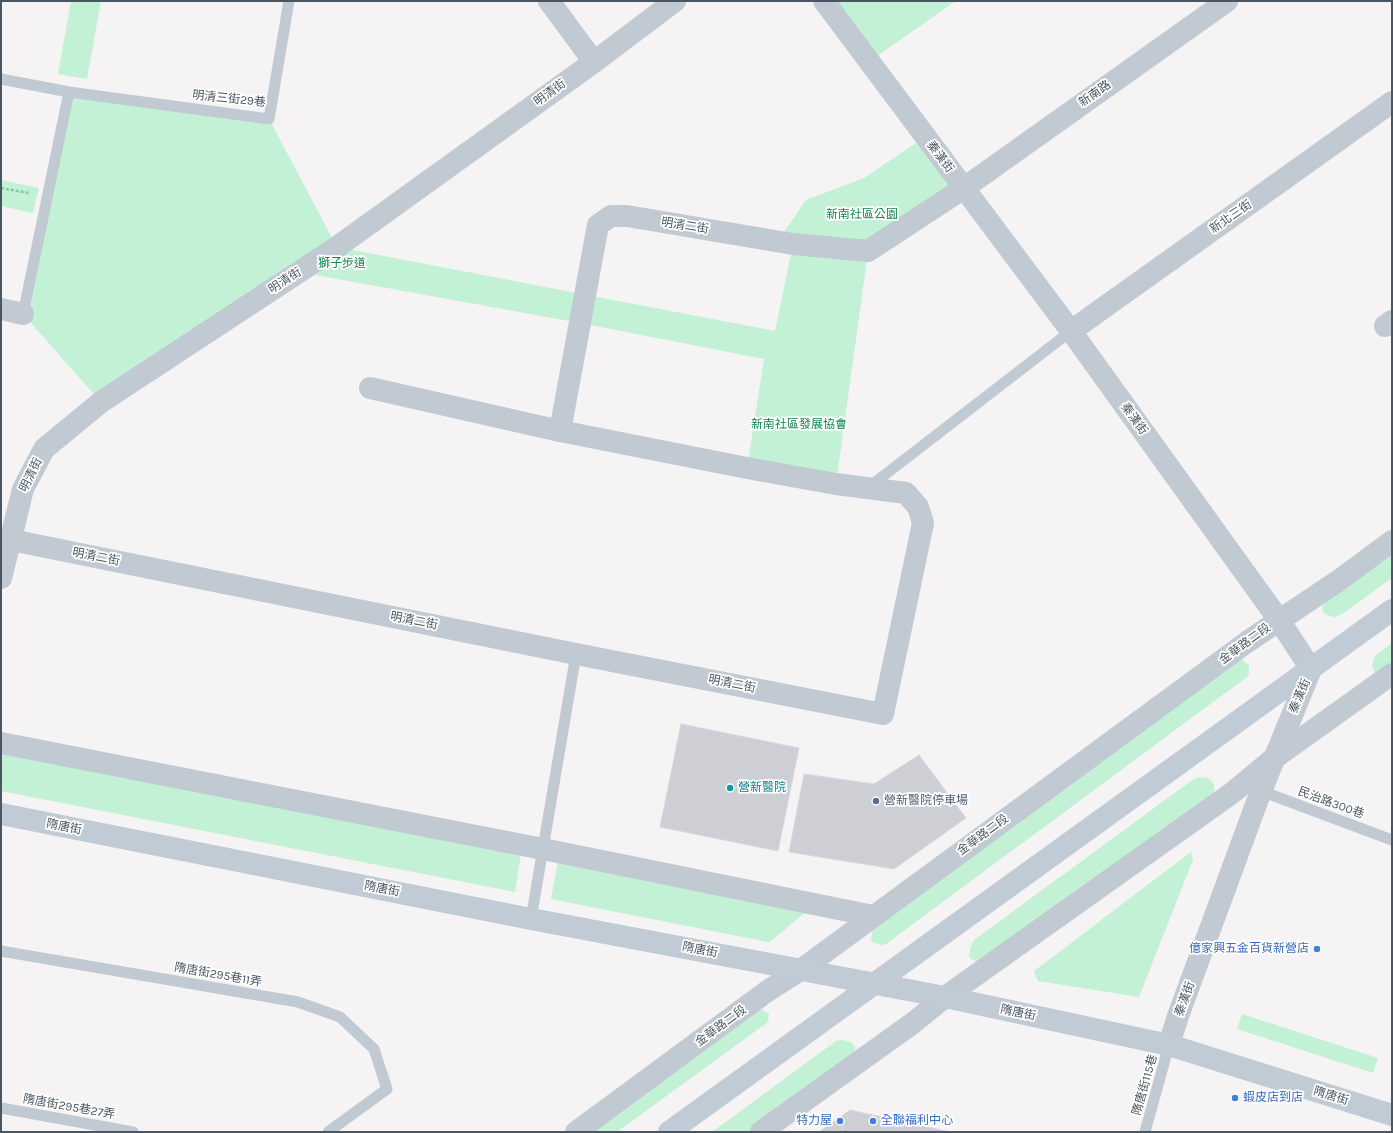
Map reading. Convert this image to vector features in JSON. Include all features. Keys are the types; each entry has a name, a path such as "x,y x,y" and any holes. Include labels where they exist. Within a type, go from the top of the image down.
{"street":[{"path":"549,1 594,62"},
{"name":"明清街","path":"1,578 5,539 23,489 44,449 101,402 337,248 594,62 675,1"},
{"name":"秦漢街","path":"824,1 1071,331 1279,620 1311,669 1273,759 1178,1016 1170,1045"},
{"name":"新南路","path":"964,188 1227,1"},
{"name":"新北三街","path":"1071,331 1392,102"},
{"name":"明清二街","path":"560,430 598,225 611,216 627,216 793,244 868,252 964,188"},
{"path":"1,309 23,314"},
{"name":"明清二街","path":"5,539 883,714 923,523 918,507 906,493 746,468 560,430 370,388"},
{"name":"金華路二段","path":"576,1132 766,992 802,969 1279,620 1338,581 1392,542"},
{"path":"669,1132 1392,610"},
{"path":"761,1132 912,1023 945,997 1232,793 1273,759 1392,674"},
{"path":"1,743 543,849 873,916"},
{"name":"隋唐街","path":"1,814 530,919 875,983 1170,1045 1392,1115"}],"lane":[{"name":"明清三街29巷","path":"1,79 69,92 269,119 289,1"},
{"path":"23,314 69,92"},
{"path":"868,488 1071,331"},
{"path":"530,919 576,654"},
{"name":"民治路300巷","path":"1261,791 1392,840"},
{"name":"隋唐街295巷11弄","path":"1,951 298,1002 340,1017 374,1049 387,1089 328,1132"},
{"name":"隋唐街115巷","path":"1145,1132 1170,1045"},
{"name":"隋唐街295巷27弄","path":"1,1108 133,1132"}],"path":[{"path":"1,188 47,197"}],"green space":[{"path":"71,1 101,1 87,79 58,74"},
{"path":"826,1 956,1 870,61"},
{"path":"69,92 269,119 337,247 775,331 793,244 778,241 806,200 864,178 925,137 964,188 868,252 836,484 747,468 764,359 580,323 299,272 101,402 23,314"},
{"path":"1,180 39,188 33,213 1,206"},
{"path":"1392,549 1392,578 1344,613 1335,617 1325,614 1322,609 1324,602"},
{"path":"1392,643 1392,670 1377,673 1374,671 1372,666 1375,656"},
{"path":"1242,659 1249,666 1249,674 1247,677 886,944 881,945 872,942 871,939 873,928"},
{"path":"1,753 521,853 515,892 1,791"},
{"path":"1198,777 1208,778 1214,784 1214,791 1209,799 977,961 971,959 969,956 974,940"},
{"path":"1191,852 1193,860 1139,997 1038,981 1034,971"},
{"path":"558,862 809,909 775,938 768,942 551,899"},
{"path":"756,1009 763,1010 769,1014 768,1022 617,1132 586,1132"},
{"path":"1242,1014 1378,1058 1373,1073 1237,1029"},
{"path":"843,1040 850,1042 855,1046 855,1051 751,1132 712,1132 836,1041"}],"building":[{"name":"營新醫院","path":"681,724 799,748 778,851 660,827"},
{"name":"營新醫院停車場","path":"919,755 966,818 894,869 789,852 804,774 874,784"},
{"name":"全聯福利中心","path":"850,1110 950,1132 841,1132"},
{"name":"特力屋","path":"850,1110 841,1132 819,1132"}],"place":[{"name":"營新醫院","path":"730,788"},
{"name":"營新醫院停車場","path":"876,801"},
{"name":"億家興五金百貨新營店","path":"1317,949"},
{"name":"蝦皮店到店","path":"1235,1098"},
{"name":"特力屋","path":"840,1121"},
{"name":"全聯福利中心","path":"873,1121"}],"park label":[{"name":"新南社區公園","path":"862,215"},
{"name":"獅子步道","path":"342,264"},
{"name":"新南社區發展協會","path":"799,425"}]}
